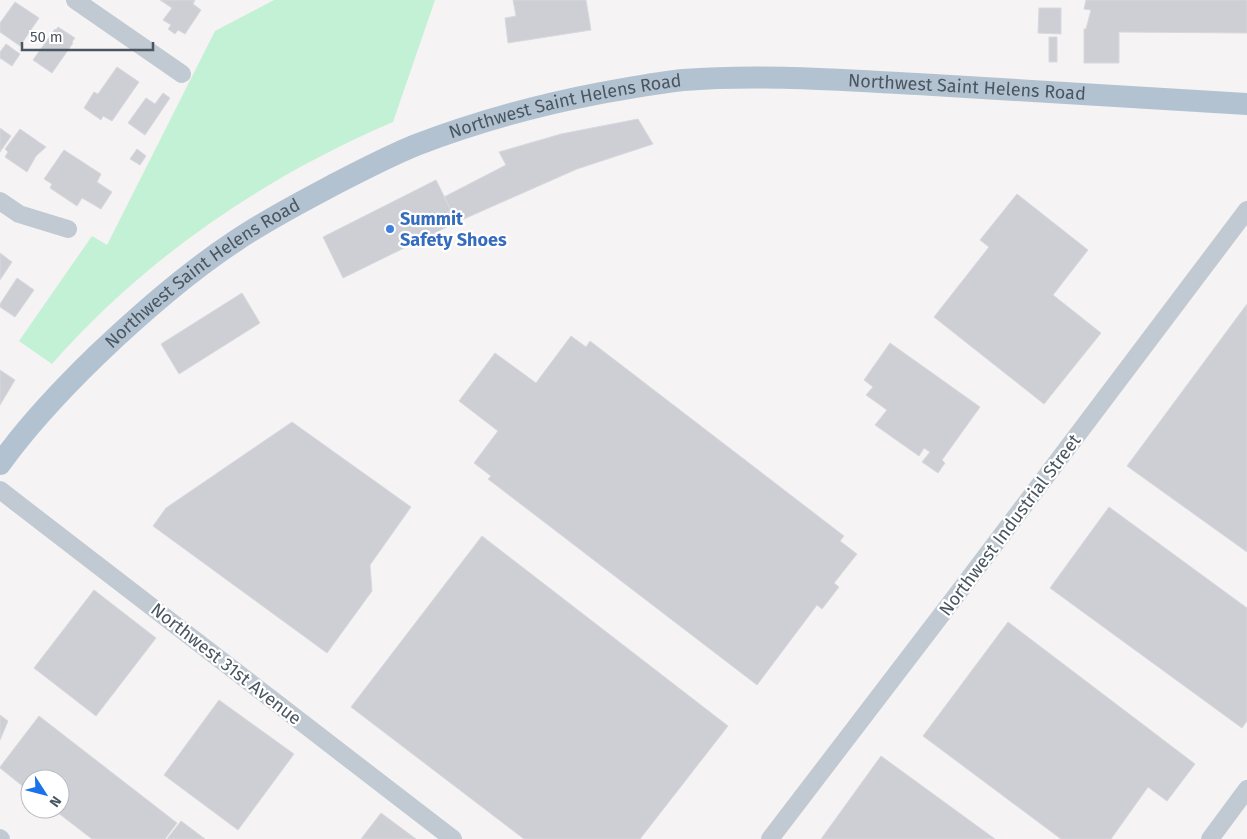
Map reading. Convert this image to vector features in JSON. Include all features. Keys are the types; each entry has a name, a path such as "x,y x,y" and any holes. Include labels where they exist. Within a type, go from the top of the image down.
{"main road":[{"name":"Northwest Saint Helens Road","path":"2,457 82,370 124,329 187,276 234,242 291,207 413,146 476,124 541,105 664,83 726,78 833,80 1247,104"}],"street":[{"path":"75,0 182,74"},
{"path":"0,201 19,214 68,229"},
{"name":"Northwest Industrial Street","path":"770,839 1247,210"},
{"name":"Northwest 31st Avenue","path":"0,490 453,839"},
{"path":"1210,839 1247,789"}],"green space":[{"path":"274,0 435,0 393,122 298,168 209,224 126,289 88,325 52,364 19,341 92,236 107,245 215,31"}],"building":[{"path":"160,0 195,0 193,4 201,10 185,34 178,30 175,34 168,29 171,25 163,20 172,8"},
{"path":"513,0 586,0 591,30 508,43 505,18 516,16"},
{"path":"1086,0 1247,0 1247,33 1119,32 1119,63 1084,63 1084,29 1086,29 1091,10 1084,9"},
{"path":"15,2 39,18 20,46 0,32 0,23"},
{"path":"1039,8 1061,8 1061,34 1038,33"},
{"path":"58,27 75,38 52,73 33,60"},
{"path":"1049,37 1057,37 1057,62 1049,62"},
{"path":"6,44 20,54 12,66 0,58 0,52"},
{"path":"117,67 139,82 112,121 103,116 101,120 84,108 94,92 98,94"},
{"path":"163,93 170,98 145,135 128,123 146,98 155,104"},
{"path":"638,119 653,144 577,169 457,222 444,197 506,165 499,152 561,134"},
{"path":"0,128 11,136 0,152"},
{"path":"20,129 46,147 36,156 27,172 5,157 8,152 5,149"},
{"path":"137,149 146,156 140,165 130,159"},
{"path":"64,150 101,174 97,182 112,192 101,209 82,198 77,206 50,188 52,184 44,179"},
{"name":"Summit Safety Shoes","path":"436,180 457,222 343,278 323,237"},
{"path":"1017,194 1088,250 1053,295 1101,333 1044,404 934,317 989,247 980,240"},
{"path":"0,253 12,262 0,280"},
{"path":"17,278 34,290 15,317 0,307 0,304"},
{"path":"242,293 260,323 179,374 161,344"},
{"path":"1247,304 1247,552 1127,466"},
{"path":"571,336 586,347 590,341 844,536 840,541 857,554 834,583 839,587 822,609 817,605 757,685 488,479 491,476 474,463 498,431 459,401 495,353 536,383"},
{"path":"890,343 980,407 942,460 945,463 938,473 922,462 930,452 924,448 919,456 875,425 887,410 866,395 873,387 864,380"},
{"path":"0,370 15,380 0,405"},
{"path":"292,422 411,507 370,565 372,591 327,653 153,526 166,508"},
{"path":"1109,507 1247,608 1247,721 1242,728 1050,588"},
{"path":"482,536 728,726 640,839 524,839 351,707"},
{"path":"94,590 156,638 96,716 34,668"},
{"path":"1008,622 1195,764 1167,801 1148,787 1111,839 1061,839 923,736"},
{"path":"219,700 294,754 238,830 164,775"},
{"path":"0,715 8,721 0,740"},
{"path":"39,716 177,823 165,839 92,839 66,819 70,819 70,769 20,769 20,784 0,767"},
{"path":"881,756 995,839 821,839"},
{"path":"381,813 416,839 361,839"},
{"path":"181,821 205,839 167,839"}],"place":[{"name":"Summit Safety Shoes","path":"390,229"}]}
